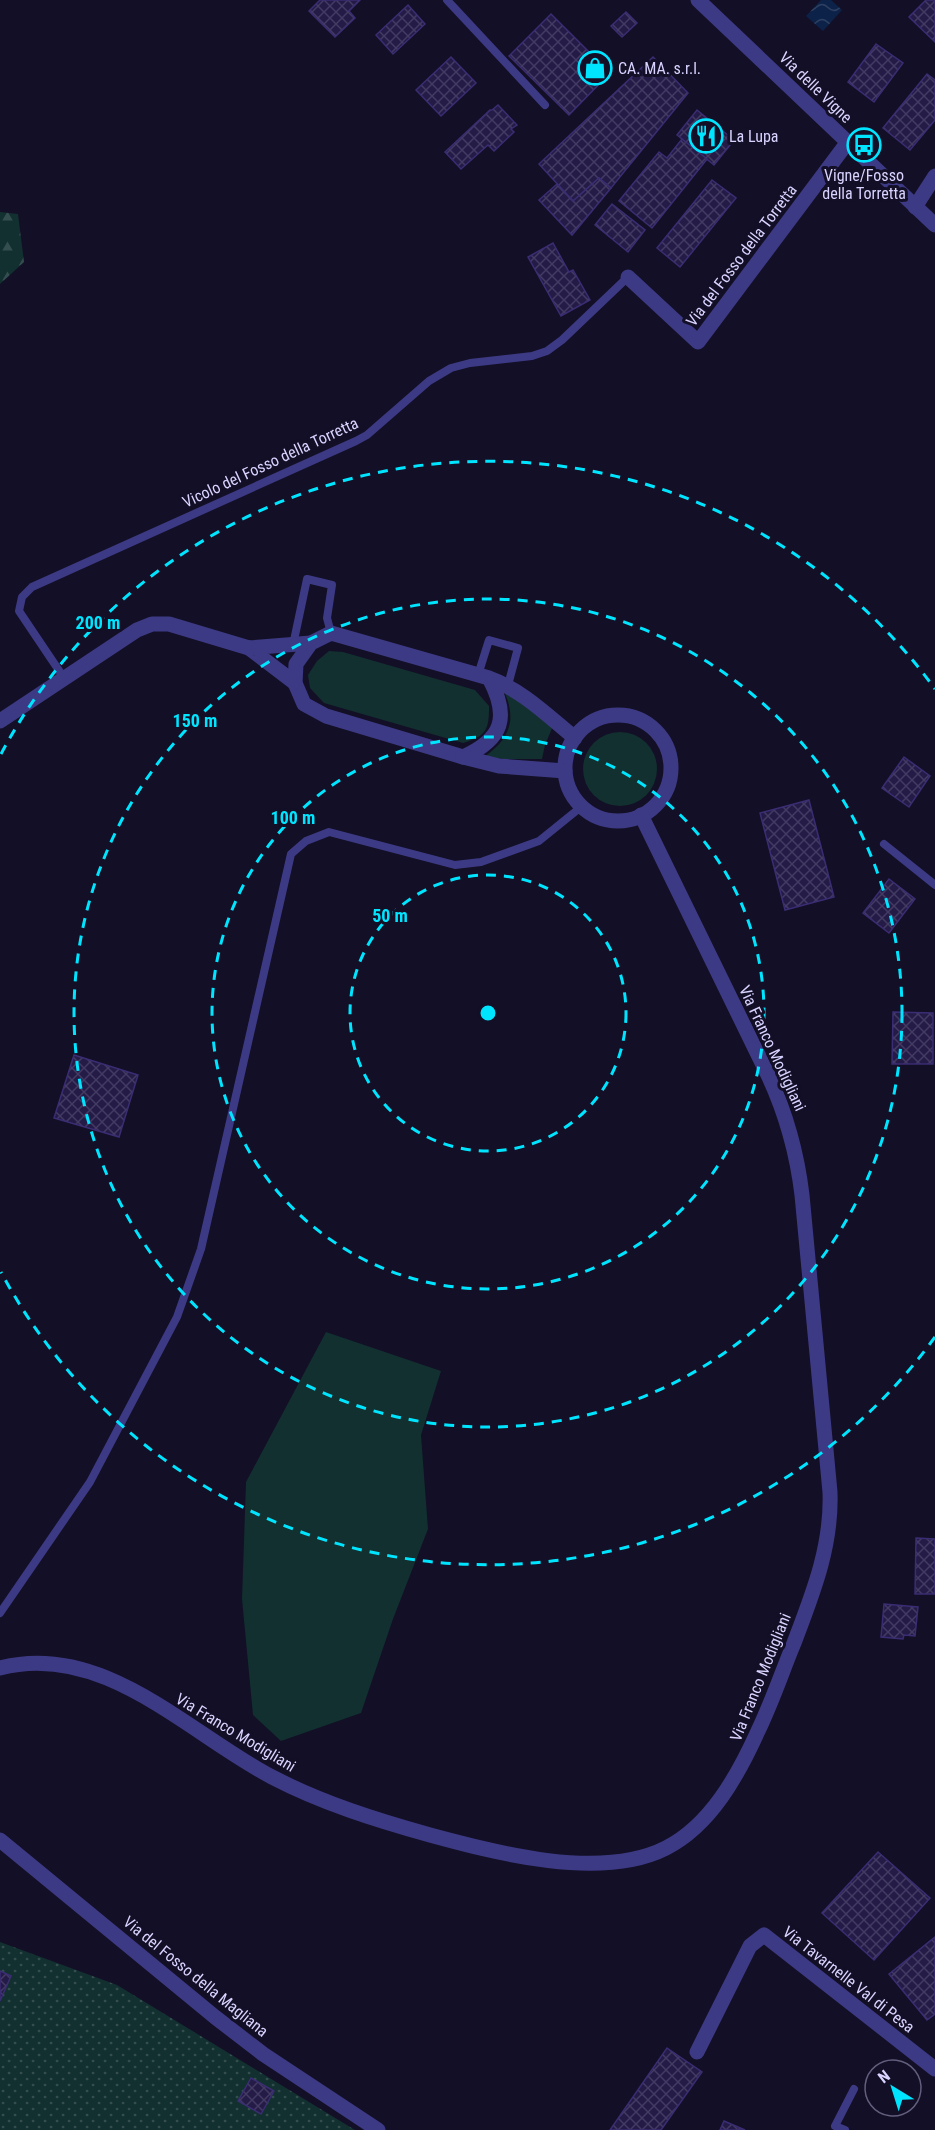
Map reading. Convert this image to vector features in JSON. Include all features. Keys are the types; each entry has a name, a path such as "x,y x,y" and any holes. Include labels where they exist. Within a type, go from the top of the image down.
{"street":[{"name":"Via delle Vigne","path":"698,0 935,225"},
{"name":"Via del Fosso della Torretta","path":"628,277 698,342 847,143"},
{"path":"915,207 935,176"},
{"path":"0,721 137,630 152,624 169,624 249,648 295,683"},
{"path":"249,648 311,643 331,633 508,685 575,738"},
{"path":"311,643 296,664 295,683 304,704 326,716 499,766 566,771"},
{"path":"463,757 484,746 500,726 502,708 484,677"},
{"path":"620,715 637,718 652,727 664,740 670,757 671,774 666,791 656,805 641,815 625,820 607,819 581,807 569,787 566,771 567,753 575,738 587,725 603,717 620,715"},
{"name":"Via Franco Modigliani","path":"0,1668 25,1663 48,1663 78,1668 103,1676 134,1690 243,1761 297,1789 398,1826 510,1855 598,1862 645,1856 663,1850 684,1837 716,1804 743,1762 763,1721 817,1583 829,1537 830,1492 801,1186 792,1136 769,1077 641,815"},
{"name":"Via del Fosso della Magliana","path":"0,1840 263,2054 378,2130"},
{"name":"Via Tavarnelle Val di Pesa","path":"697,2052 750,1946 764,1935 935,2069"}],"lane":[{"path":"447,0 545,105"},
{"name":"Vicolo del Fosso della Torretta","path":"64,678 19,611 22,597 32,587 356,441 367,435 429,381 451,368 470,363 532,356 548,351 628,277"},
{"path":"293,645 307,579 332,585 327,618 331,633"},
{"path":"484,677 489,639 518,648 508,685"},
{"path":"0,1613 90,1482 177,1317 204,1237 291,854 306,842 329,832 455,865 481,862 539,841 581,807"},
{"path":"884,844 935,885"},
{"path":"845,2130 835,2126 854,2089"}],"green space":[{"path":"0,212 18,214 24,262 0,284"},
{"path":"329,651 343,652 475,690 489,706 485,731 477,738 463,743 324,703 310,688 308,675 317,661"},
{"path":"504,691 553,726 542,759 484,757 500,743 509,728 510,711"},
{"path":"613,732 627,732 641,738 651,748 657,762 657,776 651,790 641,800 627,806 613,806 599,800 589,790 583,776 583,762 589,748 599,738"},
{"path":"326,1332 441,1371 421,1435 428,1529 393,1619 361,1713 281,1741 253,1715 242,1599 246,1482"},
{"path":"0,1942 117,1985 355,2130 0,2130"}],"water":[{"path":"821,0 831,0 842,10 823,31 806,16"}],"building":[{"path":"320,0 360,0 349,11 355,18 335,37 309,11"},
{"path":"926,0 935,0 935,42 909,17"},
{"path":"408,5 425,24 393,54 376,35"},
{"path":"626,12 637,23 622,37 611,26"},
{"path":"551,14 610,73 569,115 509,56"},
{"path":"876,44 903,63 874,102 848,82"},
{"path":"451,57 476,83 441,116 416,90"},
{"path":"653,57 688,93 611,188 599,178 573,201 539,164"},
{"path":"927,74 935,80 935,120 910,150 883,128"},
{"path":"498,105 517,125 511,129 514,132 494,151 488,145 461,169 445,152"},
{"path":"697,110 734,140 714,165 677,135"},
{"path":"682,139 707,159 652,228 619,201 659,152 667,158"},
{"path":"599,178 611,188 572,235 539,200 557,184 573,201"},
{"path":"712,180 736,198 680,267 657,248"},
{"path":"612,204 645,230 628,252 595,225"},
{"path":"553,243 569,272 573,270 590,300 561,316 528,257"},
{"path":"904,757 930,776 909,807 882,788"},
{"path":"809,800 834,897 785,910 760,813"},
{"path":"889,879 915,899 889,933 863,913"},
{"path":"893,1012 933,1013 933,1064 892,1064"},
{"path":"74,1055 138,1075 119,1137 54,1118"},
{"path":"916,1538 935,1539 935,1594 915,1594"},
{"path":"884,1604 918,1607 915,1636 904,1635 903,1639 881,1637"},
{"path":"878,1852 930,1898 874,1960 822,1913"},
{"path":"935,1937 935,2014 927,2020 889,1974"},
{"path":"0,1971 11,1976 0,2001"},
{"path":"667,2048 702,2072 661,2130 610,2130"},
{"path":"251,2078 274,2091 261,2114 238,2101"},
{"path":"724,2121 745,2130 720,2130"}],"place":[{"name":"CA. MA. s.r.l.","path":"595,68"},
{"name":"La Lupa","path":"706,136"},
{"name":"Vigne/Fosso della Torretta","path":"864,145"}]}
